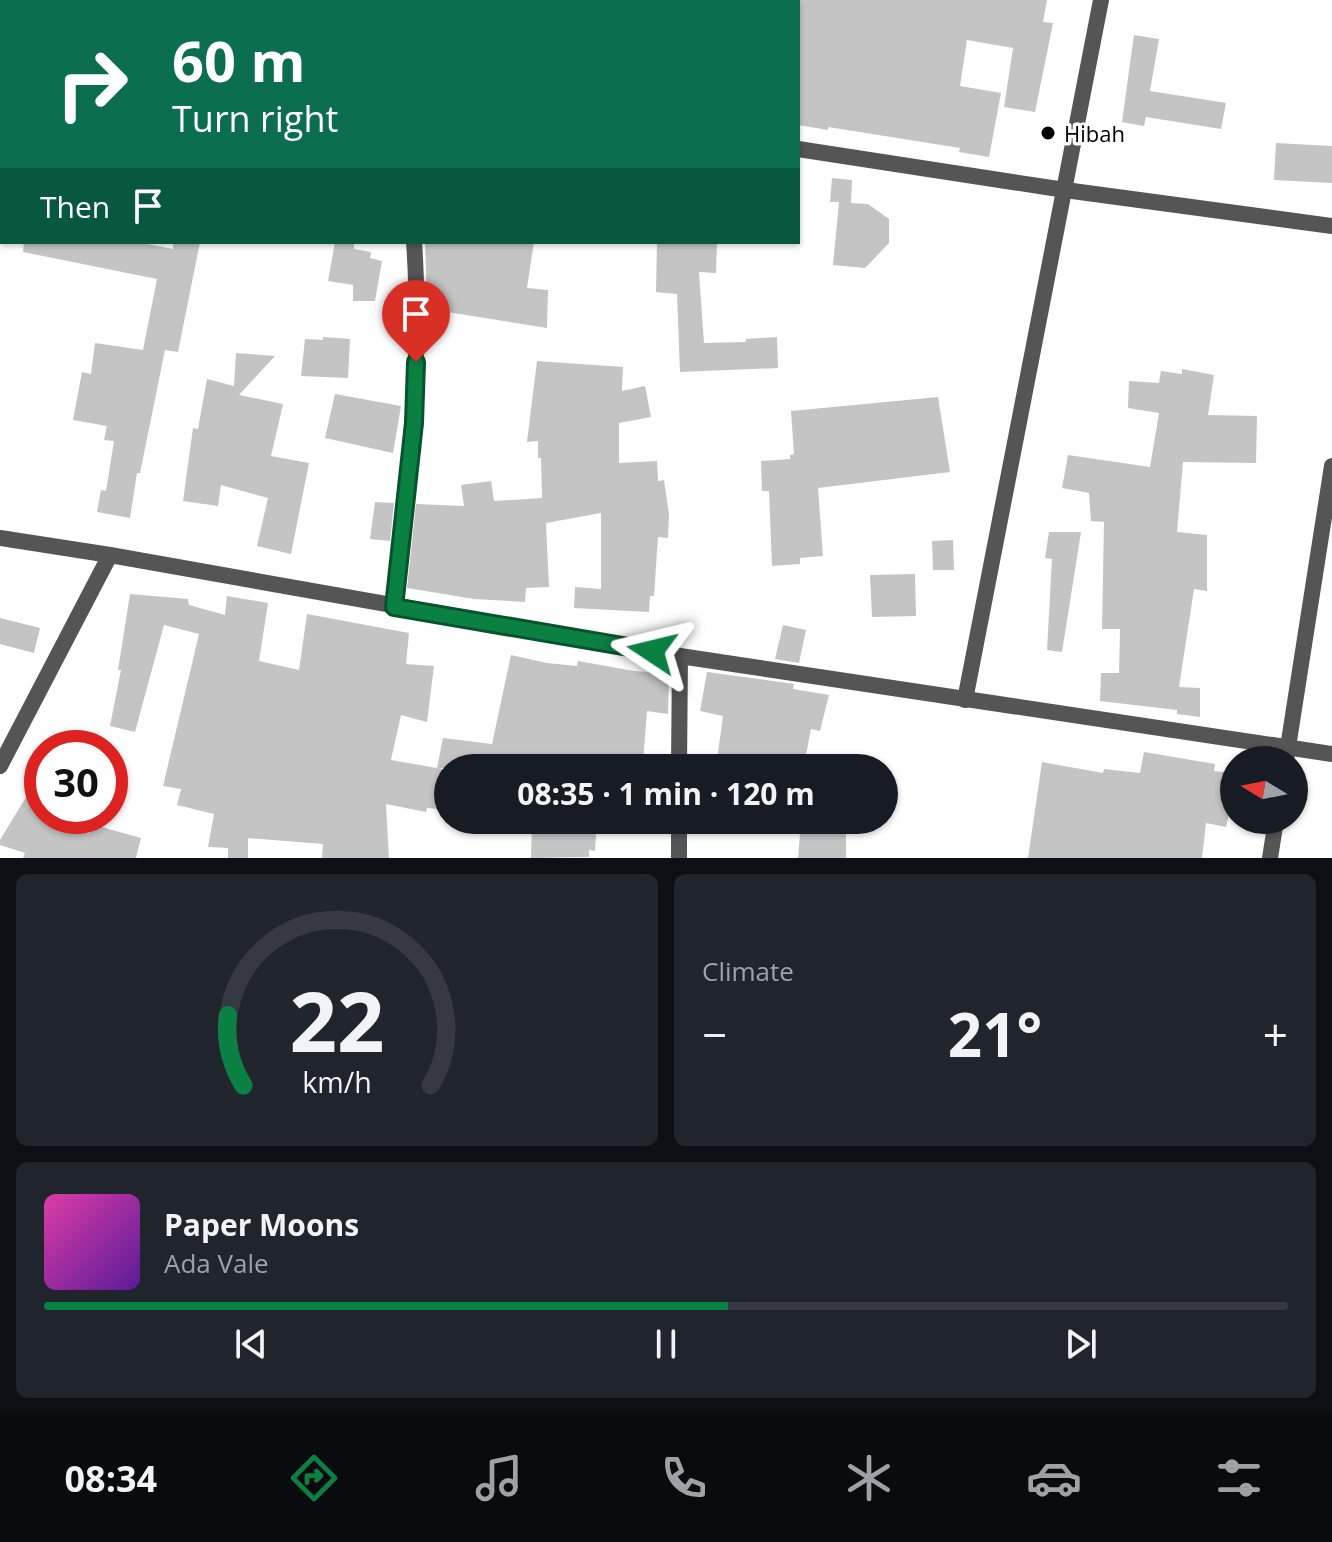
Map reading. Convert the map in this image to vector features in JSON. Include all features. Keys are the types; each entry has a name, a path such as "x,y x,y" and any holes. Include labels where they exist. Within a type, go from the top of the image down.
{"street":[{"path":"965,700 1101,0"},
{"path":"800,149 1065,190 1332,226"},
{"path":"394,607 414,423 418,301 414,244"},
{"path":"1288,746 1332,466"},
{"path":"0,538 680,656 1244,746"},
{"path":"0,766 110,555"},
{"path":"679,754 680,656"},
{"path":"1308,753 1332,754"},
{"path":"679,834 679,858"},
{"path":"1270,858 1274,834"}],"building":[{"path":"800,0 1047,0 1043,22 1053,23 1035,112 1004,107 1013,48 967,40 960,86 1001,93 989,157 959,152 960,148 828,127 828,130 800,125"},
{"path":"1134,35 1159,39 1150,91 1226,103 1221,129 1146,117 1144,126 1122,122"},
{"path":"1276,143 1332,146 1332,183 1274,180"},
{"path":"832,178 852,180 851,203 868,204 889,219 889,243 865,268 833,265 839,202 830,202"},
{"path":"24,244 147,244 173,249 173,244 200,244 178,352 165,350 130,518 97,512 101,490 106,491 114,441 104,440 107,426 73,420 82,372 91,374 95,343 143,350 157,279 23,252"},
{"path":"335,244 354,244 354,249 371,252 370,258 382,261 375,301 353,301 353,285 328,281"},
{"path":"425,244 534,244 527,288 548,290 547,328 441,311 442,302 427,302"},
{"path":"657,244 717,244 716,273 699,272 704,343 746,342 746,339 777,337 778,368 680,372 677,294 656,292"},
{"path":"323,337 350,339 348,378 301,376 305,339 323,340"},
{"path":"236,353 275,356 239,395 283,404 271,456 309,463 291,554 257,546 268,498 221,485 218,506 183,501 193,428 198,429 207,379 234,386"},
{"path":"537,361 623,367 622,391 645,386 651,417 619,423 619,463 657,461 658,481 664,480 669,514 668,538 658,537 654,596 650,596 649,612 574,608 575,587 601,589 601,513 546,523 549,587 526,588 525,602 474,599 407,588 416,504 464,506 461,485 491,481 494,501 542,498 538,441 527,442"},
{"path":"1182,369 1214,375 1208,415 1257,416 1256,463 1183,462 1177,532 1207,535 1207,591 1194,589 1179,687 1200,688 1200,717 1177,714 1177,710 1100,701 1101,673 1119,673 1120,629 1102,629 1104,522 1091,521 1089,493 1062,488 1068,455 1150,467 1159,413 1128,408 1129,381 1159,383 1161,371 1182,374"},
{"path":"335,394 401,406 393,453 325,438"},
{"path":"938,397 950,472 818,488 823,556 800,558 800,564 772,566 769,491 762,491 761,461 790,459 790,455 794,454 791,411"},
{"path":"375,502 394,503 390,541 370,539"},
{"path":"1049,532 1081,532 1062,652 1047,650 1052,559 1045,558"},
{"path":"953,540 954,570 933,570 932,541"},
{"path":"915,574 916,616 872,617 870,575"},
{"path":"130,594 188,599 189,605 225,615 227,596 268,603 259,661 299,670 307,614 409,633 406,664 434,666 427,722 401,715 391,760 434,767 434,809 427,808 426,812 386,804 389,858 322,858 323,844 248,838 248,858 228,858 228,848 208,847 214,814 177,805 181,789 163,786 199,634 164,625 135,732 110,726 121,670 118,670"},
{"path":"0,618 40,628 34,653 0,644"},
{"path":"783,625 806,630 799,663 775,659"},
{"path":"511,655 547,663 577,666 578,661 634,671 669,673 668,714 647,711 644,754 440,754 443,738 492,744"},
{"path":"707,672 794,684 793,689 829,695 820,731 811,729 806,754 718,754 723,716 700,711"},
{"path":"1144,752 1215,764 1214,771 1220,772 1220,826 1206,823 1202,858 1028,858 1042,762 1103,773 1104,769 1140,773"},
{"path":"24,801 24,834 127,834 141,838 136,858 23,858 25,853 0,845"},
{"path":"532,834 596,834 595,851 589,850 589,857 531,858"},
{"path":"800,834 846,834 846,858 798,858"}],"place":[{"name":"Hibah","path":"1048,133"}],"route":[{"path":"416,362 414,423 394,607 652,651"}]}
